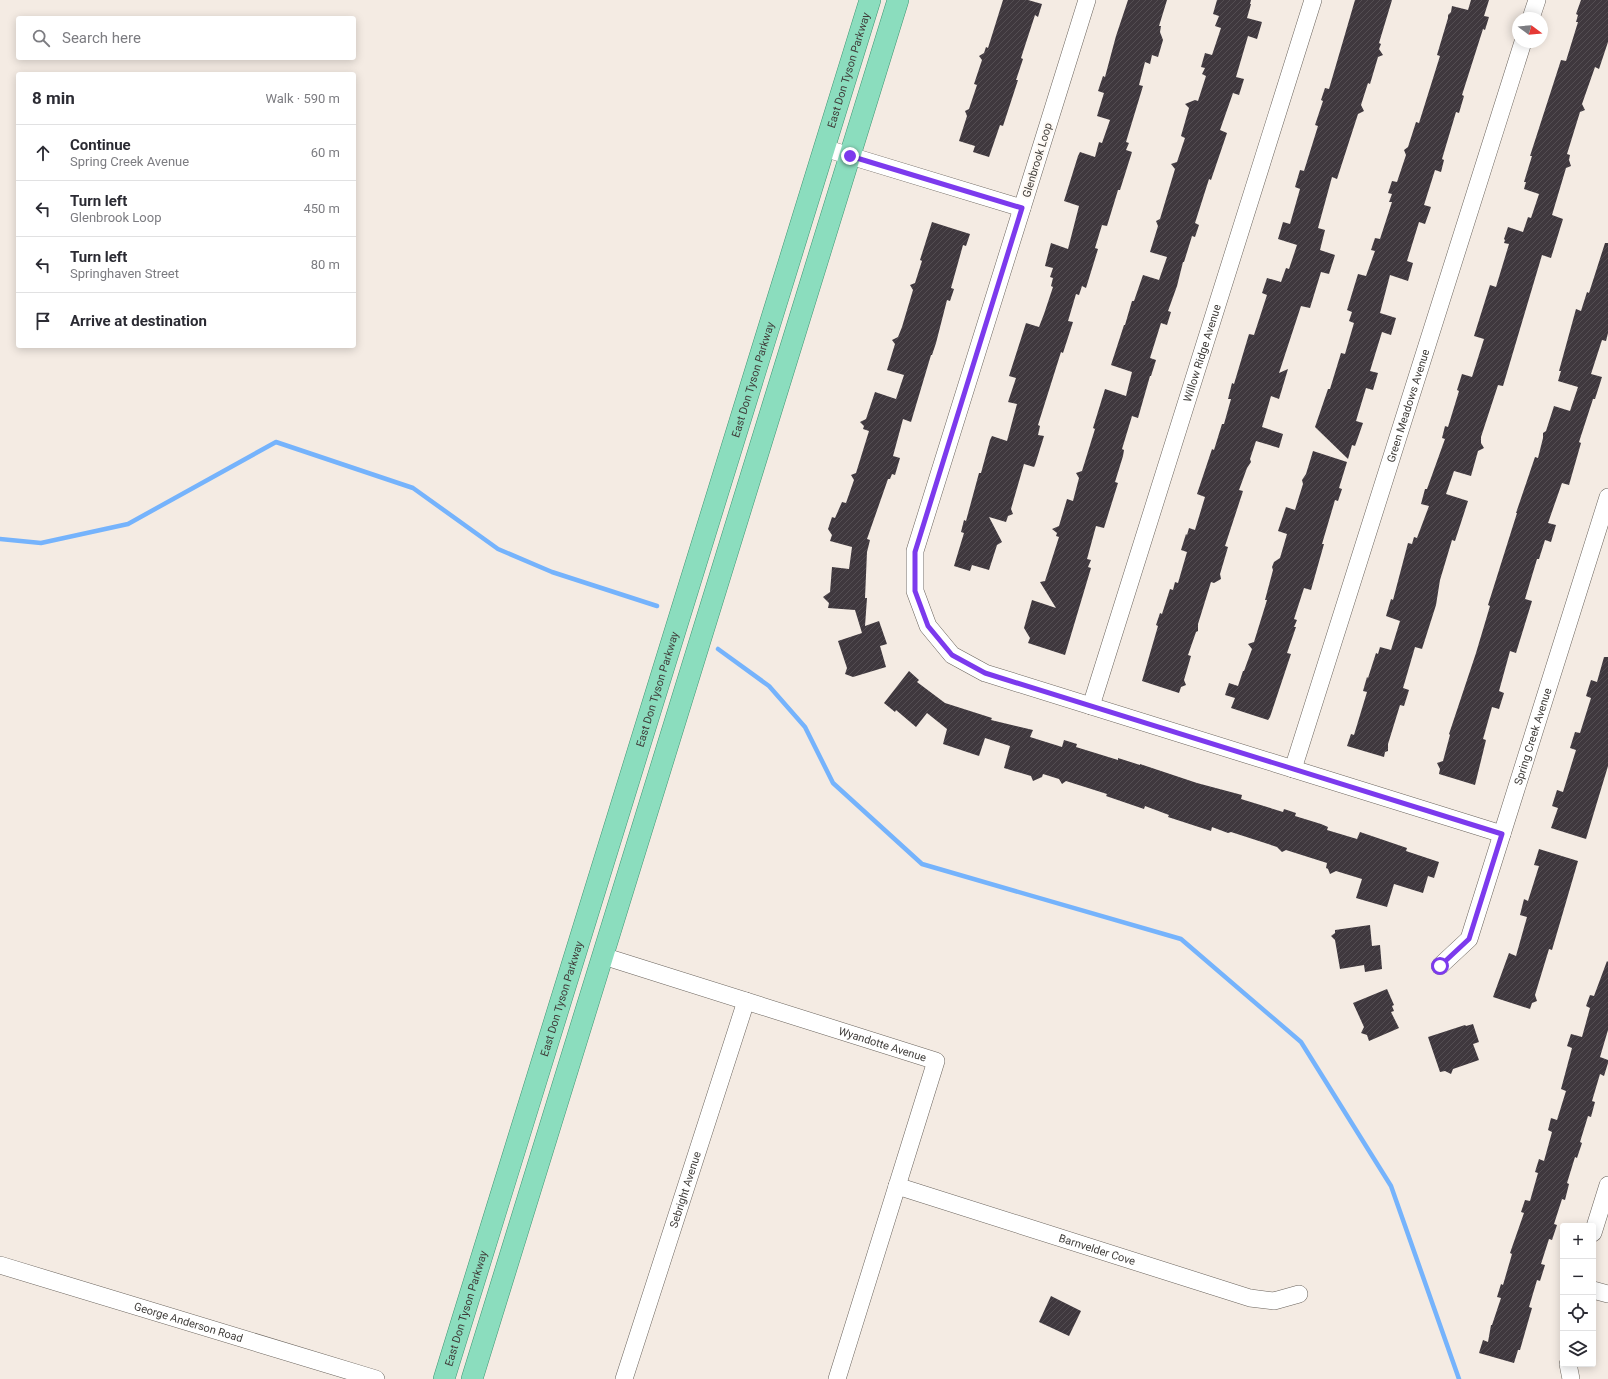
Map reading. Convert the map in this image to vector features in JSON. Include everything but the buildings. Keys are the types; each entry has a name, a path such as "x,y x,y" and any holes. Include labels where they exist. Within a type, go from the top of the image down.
{"main road":[{"name":"East Don Tyson Parkway","path":"444,1379 870,0"},
{"path":"472,1379 898,0"}],"street":[{"name":"Glenbrook Loop","path":"1087,0 915,552 915,591 928,626 952,655 985,673 1502,834"},
{"name":"Willow Ridge Avenue","path":"1091,706 1313,0"},
{"path":"1533,12 1537,0"},
{"name":"Green Meadows Avenue","path":"1293,769 1521,48"},
{"path":"824,148 1022,208"},
{"name":"Spring Creek Avenue","path":"1440,966 1469,939 1608,497"},
{"name":"Wyandotte Avenue","path":"603,956 936,1061 837,1379"},
{"name":"Sebright Avenue","path":"624,1379 746,1001"},
{"path":"1596,1223 1608,1185"},
{"name":"Barnvelder Cove","path":"897,1186 1250,1298 1274,1301 1299,1294"},
{"name":"George Anderson Road","path":"0,1265 376,1379"},
{"path":"1596,1291 1608,1294"}],"waterway":[{"path":"0,539 41,543 128,524 276,442 413,488 498,549 552,572 657,606"},
{"path":"718,649 769,686 805,727 833,783 922,864 1181,939 1301,1042 1391,1186 1459,1379"}],"route":[{"path":"850,156 1022,208 915,552 915,591 928,626 952,655 985,673 1502,834 1469,939 1440,966"}]}
